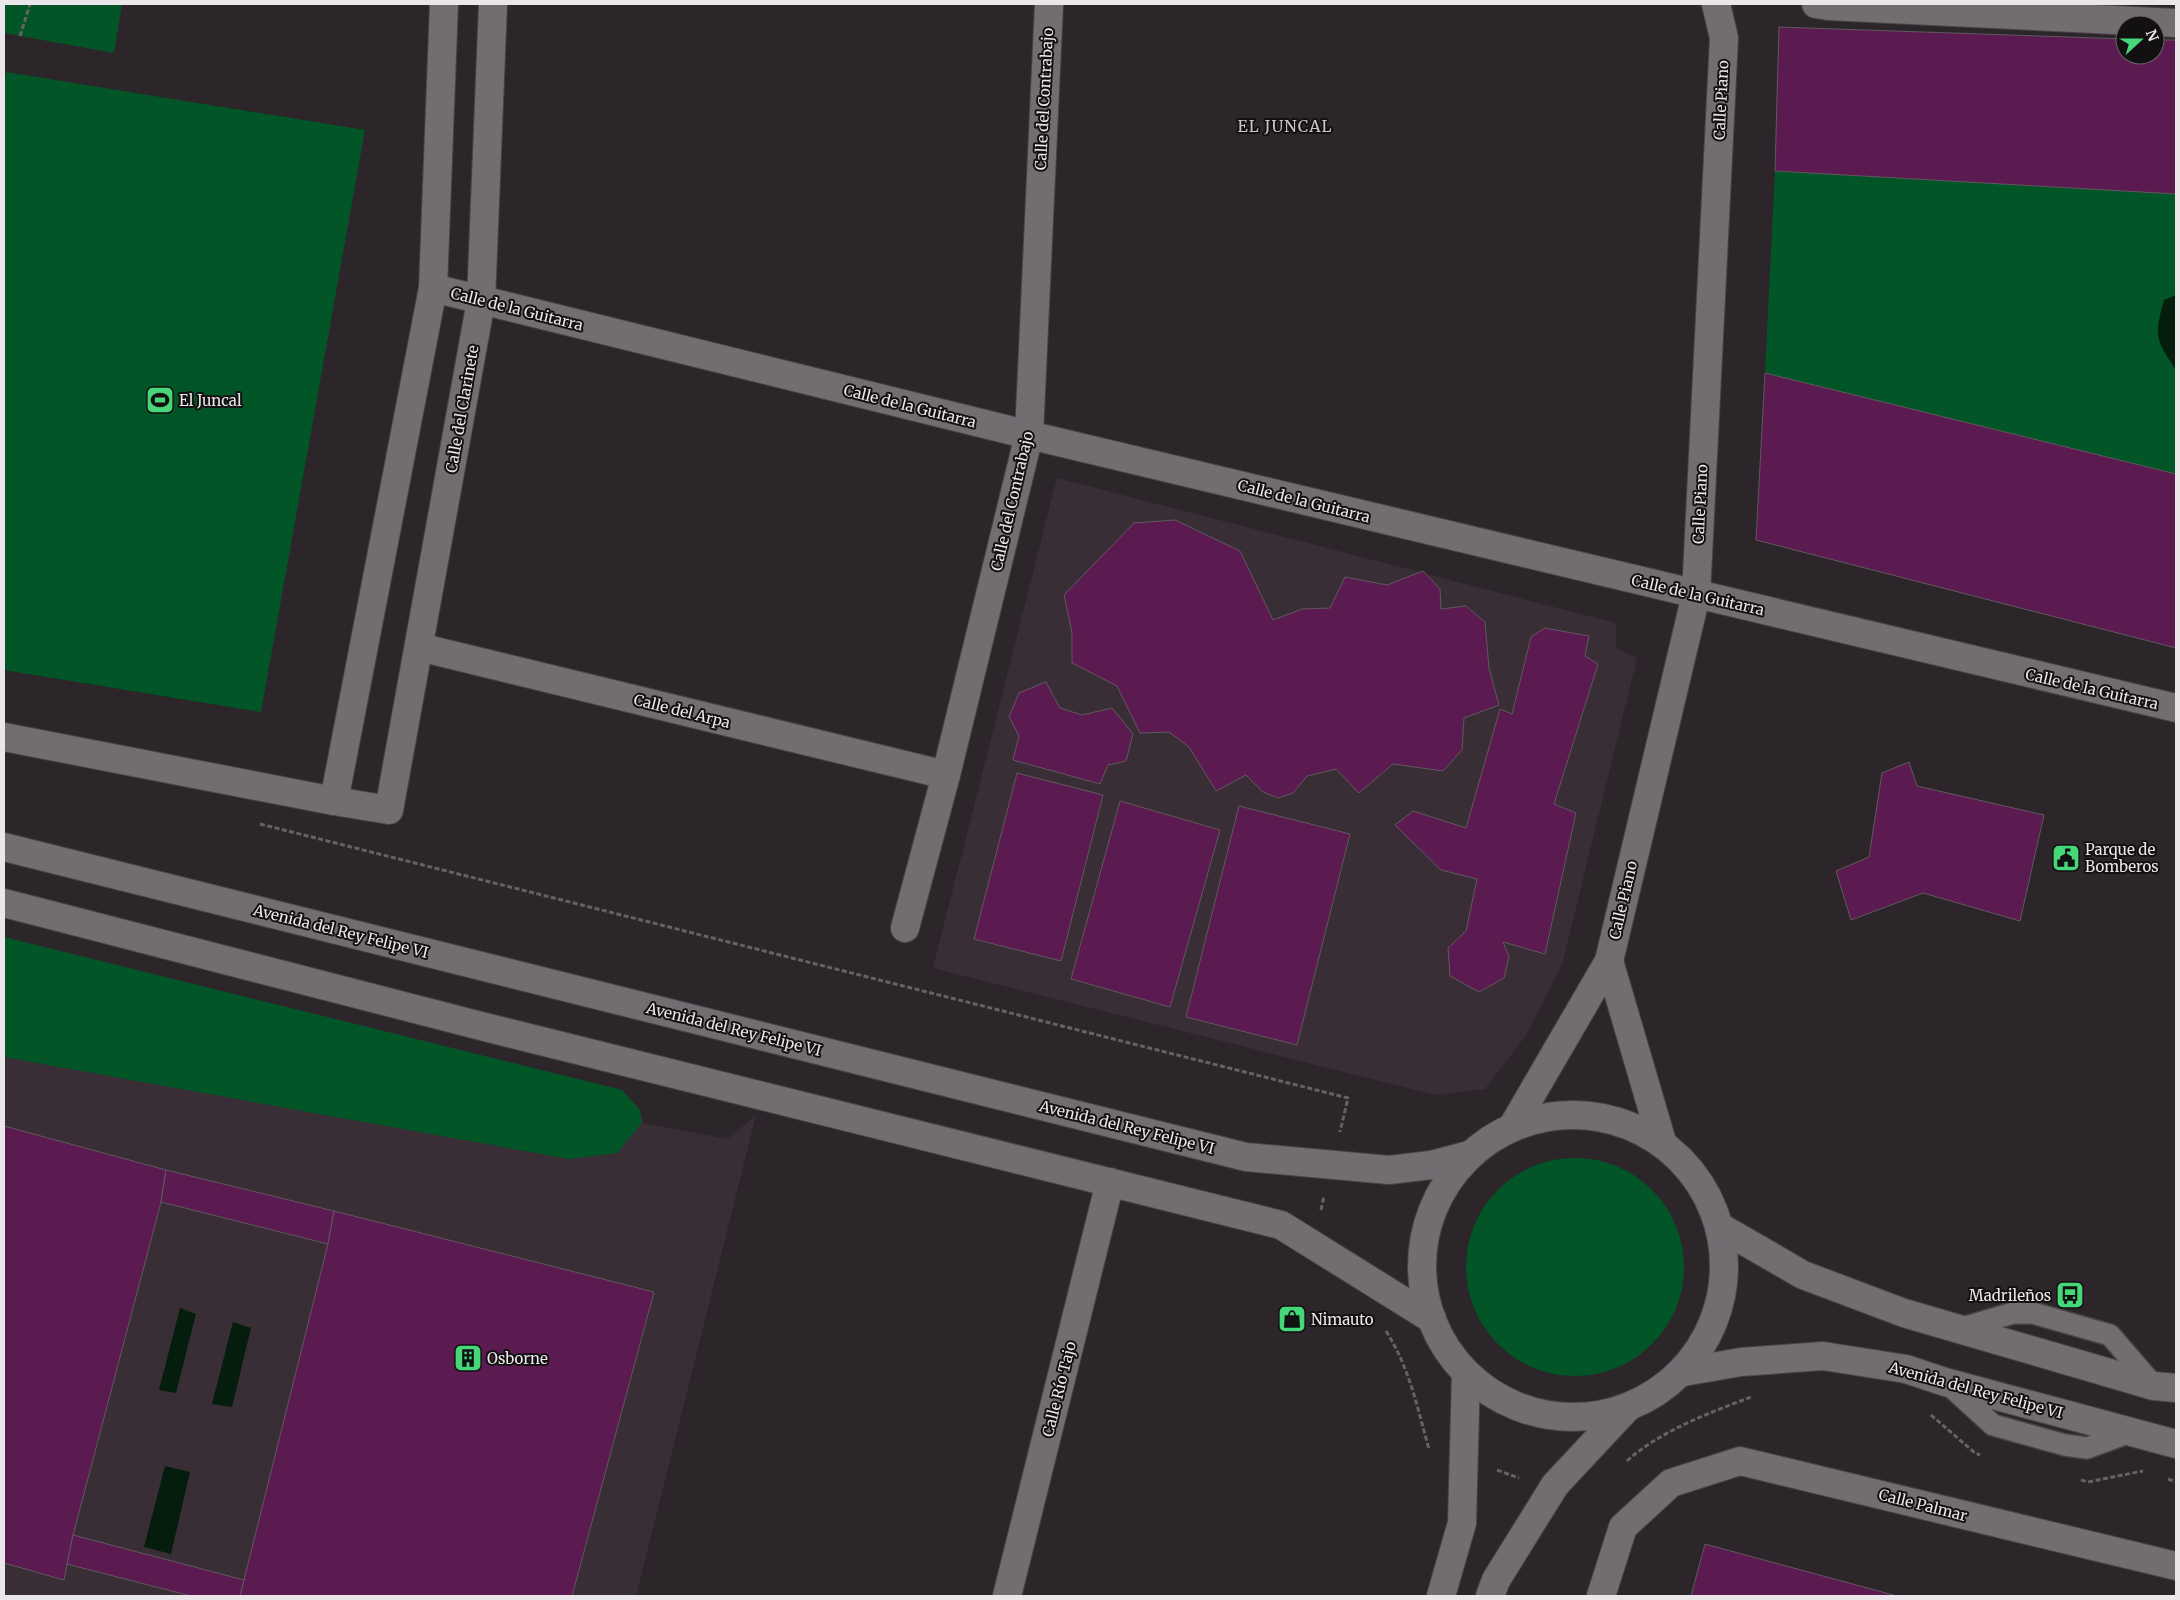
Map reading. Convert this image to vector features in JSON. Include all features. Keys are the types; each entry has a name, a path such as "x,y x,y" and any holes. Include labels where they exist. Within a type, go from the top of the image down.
{"street":[{"path":"4,737 334,802 433,288 444,4"},
{"name":"Calle del Clarinete","path":"334,802 389,810 481,301 493,4"},
{"name":"Calle del Contrabajo","path":"905,928 946,775 1029,435 1049,4"},
{"name":"Calle Piano","path":"1609,961 1696,595 1724,38 1716,4"},
{"name":"Calle Piano","path":"1724,38 1737,4"},
{"path":"1816,4 2176,22"},
{"name":"Calle de la Guitarra","path":"433,288 1029,435 2176,708"},
{"name":"Calle del Arpa","path":"419,647 946,775"},
{"name":"Avenida del Rey Felipe VI","path":"4,847 1246,1157 1389,1170 1431,1165 1469,1155"},
{"path":"4,903 481,1026 1281,1225 1432,1318"},
{"path":"1513,1126 1609,961"},
{"path":"1609,961 1662,1142"},
{"path":"1564,1114 1615,1119 1662,1142 1699,1180 1720,1227 1725,1279 1712,1329 1683,1372 1657,1393 1627,1408 1584,1418 1541,1414 1501,1399 1466,1373 1446,1348 1432,1318 1422,1275 1426,1231 1442,1190 1469,1155 1513,1126 1564,1114"},
{"name":"Calle Río Tajo","path":"1007,1596 1110,1182"},
{"path":"1720,1227 1803,1275 1904,1313 2165,1387"},
{"name":"Avenida del Rey Felipe VI","path":"1683,1372 1741,1362 1823,1356 1906,1369 1945,1382 2176,1444"},
{"path":"1441,1596 1462,1523 1466,1373"},
{"path":"1490,1596 1496,1580 1555,1485 1627,1408"},
{"name":"Calle Palmar","path":"1601,1596 1623,1527 1671,1483 1740,1461 2176,1566"}],"lane":[{"path":"1959,1329 2013,1313 2033,1313 2067,1322 2110,1335 2165,1387"}],"path":[{"path":"20,36 30,4"}],"shaded area":[{"path":"2176,295 2176,370 2160,344 2158,330 2164,300"},
{"path":"1057,478 1616,623 1616,648 1637,658 1562,965 1526,1035 1485,1089 1435,1095 933,968"},
{"path":"4,937 622,1090 640,1110 643,1123 728,1139 756,1115 636,1596 4,1596"},
{"path":"180,1308 196,1314 176,1393 159,1390"},
{"path":"233,1322 251,1328 232,1407 212,1404"},
{"path":"165,1466 190,1472 171,1554 144,1547"}],"green space":[{"path":"4,4 122,4 114,53 4,33"},
{"name":"El Juncal","path":"6,72 365,130 261,712 4,670 4,84"},
{"path":"1775,171 2176,194 2176,474 1765,373"},
{"path":"4,937 622,1090 640,1110 642,1123 617,1153 569,1159 4,1057"},
{"path":"1575,1158 1596,1160 1617,1166 1636,1176 1652,1190 1666,1206 1676,1225 1682,1246 1684,1267 1682,1288 1676,1309 1666,1328 1652,1344 1636,1358 1617,1368 1596,1374 1575,1376 1554,1374 1533,1368 1514,1358 1498,1344 1484,1328 1474,1309 1468,1288 1466,1267 1468,1246 1474,1225 1484,1206 1498,1190 1514,1176 1533,1166 1554,1160"}],"building":[{"path":"1779,27 2115,39 2115,65 2165,65 2165,40 2176,40 2176,194 1775,171"},
{"path":"1765,373 2176,474 2176,648 1756,540"},
{"path":"1175,520 1240,551 1273,620 1302,609 1330,608 1345,577 1387,585 1423,571 1440,589 1441,609 1466,606 1485,622 1489,668 1499,705 1464,718 1462,750 1443,771 1393,764 1359,793 1336,769 1307,776 1293,793 1278,798 1263,792 1246,775 1216,791 1189,747 1169,732 1140,733 1117,686 1072,663 1072,633 1064,595 1134,523"},
{"path":"1545,628 1589,636 1585,656 1598,664 1554,804 1576,813 1545,954 1503,942 1509,957 1504,978 1479,992 1450,976 1448,948 1466,931 1477,879 1441,870 1395,825 1413,811 1466,828 1500,709 1512,714 1531,637"},
{"path":"1046,682 1060,708 1082,715 1112,708 1133,734 1126,761 1108,765 1100,784 1013,760 1019,736 1009,717 1019,693"},
{"path":"1909,762 1917,786 2044,815 2020,921 1923,893 1851,920 1836,871 1869,857 1882,773"},
{"path":"1017,773 1103,795 1061,961 974,939"},
{"path":"1120,801 1220,830 1170,1007 1071,979"},
{"path":"1239,806 1350,834 1297,1045 1186,1017"},
{"path":"4,1126 166,1170 161,1202 73,1535 64,1580 4,1563"},
{"path":"166,1170 334,1211 328,1244 161,1202"},
{"name":"Osborne","path":"334,1211 654,1292 572,1596 240,1596 328,1244"},
{"path":"73,1535 244,1580 240,1596 191,1596 67,1564"},
{"path":"1705,1544 1897,1596 1691,1596"}],"place":[{"name":"El Juncal","path":"160,400"},
{"name":"Parque de Bomberos","path":"2066,858"},
{"name":"Madrileños","path":"2070,1295"},
{"name":"Nimauto","path":"1292,1319"},
{"name":"Osborne","path":"468,1358"}],"district":[{"name":"EL JUNCAL","path":"1285,126"}]}
